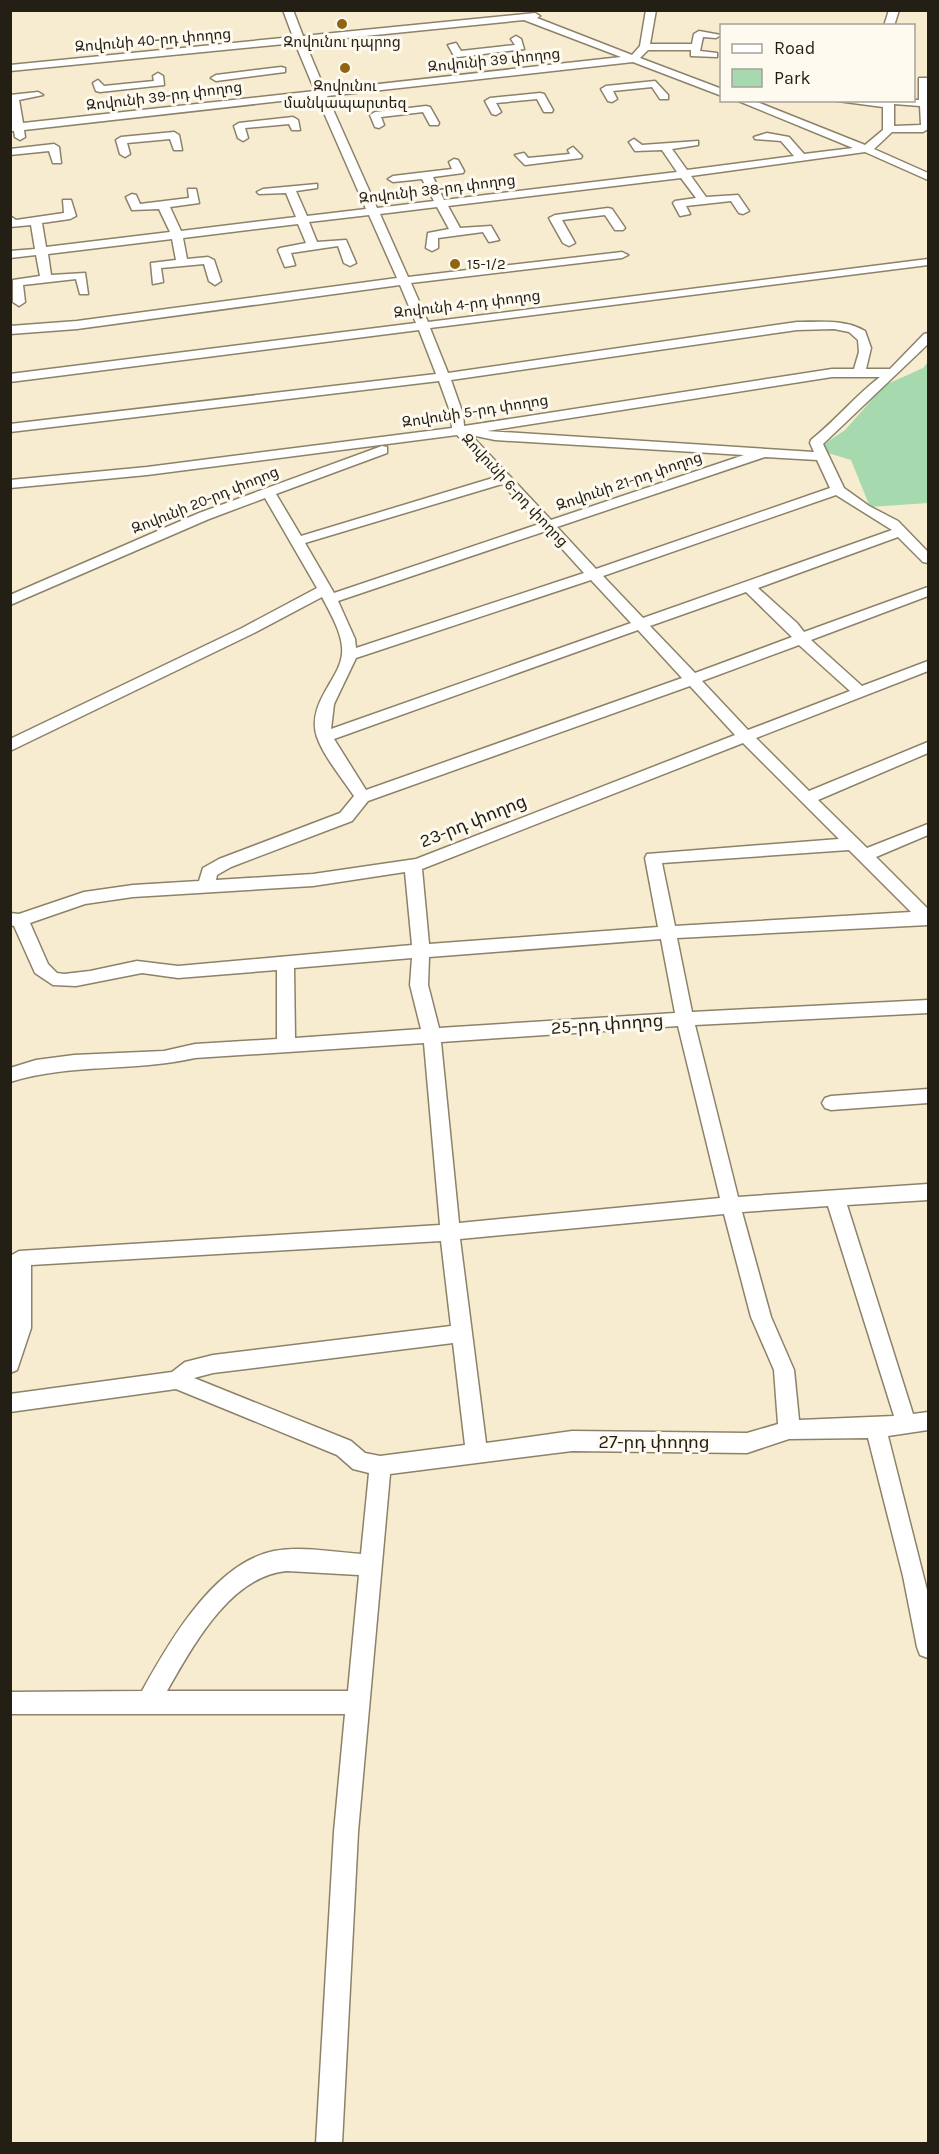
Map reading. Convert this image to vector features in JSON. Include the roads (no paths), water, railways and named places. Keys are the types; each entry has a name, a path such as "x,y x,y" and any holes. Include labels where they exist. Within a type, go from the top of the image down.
{"street":[{"name":"Զովունի 6-րդ փողոց","path":"288,10 299,41 373,212 425,326 445,377 457,414 459,429 746,737 927,918"},
{"path":"510,10 528,15 720,92"},
{"path":"634,59 645,47 651,10"},
{"name":"Զովունի 40-րդ փողոց","path":"10,68 299,41 528,15"},
{"path":"712,55 695,54 696,47 699,34 716,35"},
{"path":"453,45 458,54 521,47 516,39"},
{"path":"645,47 696,47"},
{"path":"487,51 507,87 540,96 548,110"},
{"path":"634,59 654,62 720,86"},
{"name":"Զովունի 39 փողոց","path":"322,93 392,99 621,75 634,59"},
{"path":"216,78 251,87 281,70"},
{"path":"612,99 606,89 621,75 656,84 664,97"},
{"path":"124,154 121,140 160,83 158,76"},
{"path":"890,129 916,129 926,126 923,80"},
{"path":"98,83 100,89 174,135 177,148"},
{"path":"251,87 267,123"},
{"name":"Զովունի 39-րդ փողոց","path":"14,128 138,113 251,87 322,93"},
{"path":"496,111 490,101 507,87"},
{"path":"23,151 14,128 12,98 38,95"},
{"path":"379,125 375,115 392,99 426,109 434,123"},
{"path":"747,102 871,146"},
{"path":"762,102 871,146 928,177"},
{"path":"871,146 887,135 890,129 888,102 926,103"},
{"path":"243,138 239,126 292,120 296,128"},
{"path":"759,137 778,135 795,145 801,159"},
{"path":"634,142 639,150 694,143"},
{"path":"665,146 703,201"},
{"name":"Զովունի 38-րդ փողոց","path":"10,255 685,174 801,159 871,146"},
{"path":"10,152 54,147 57,161"},
{"path":"569,243 555,218 564,187 577,156 573,150"},
{"path":"520,154 525,162 608,211 619,228"},
{"path":"393,179 459,171 454,162"},
{"path":"426,175 456,232"},
{"path":"263,192 313,186"},
{"path":"290,189 314,246"},
{"path":"132,197 136,208 195,201 192,191"},
{"path":"684,213 679,203 734,197 743,212"},
{"path":"10,219 11,224 70,216 67,202"},
{"path":"163,204 177,236 182,262"},
{"path":"36,220 46,279"},
{"path":"432,248 432,235 487,228 493,240"},
{"path":"289,265 284,250 342,242 350,263"},
{"path":"10,330 77,325 404,280 622,255"},
{"path":"157,282 155,265 208,260 215,280"},
{"name":"Զովունի 4-րդ փողոց","path":"10,378 928,262"},
{"path":"19,302 17,282 81,275 84,291"},
{"path":"10,428 445,377 765,330 827,325 848,328 864,337 866,348 859,373"},
{"path":"928,337 893,373 862,397 836,426 816,443 820,456 838,490 864,509 893,524 928,559"},
{"name":"Զովունի 5-րդ փողոց","path":"10,484 147,471 415,438 459,429 758,387 832,373 893,373"},
{"path":"459,429 495,436 769,451 820,456"},
{"name":"Զովունի 20-րդ փողոց","path":"10,600 268,490 415,438"},
{"name":"Զովունի 21-րդ փողոց","path":"10,746 327,594 547,526 769,451"},
{"path":"295,542 504,479"},
{"path":"268,490 295,542 327,594 348,639 350,655 326,704 325,738 362,797"},
{"path":"350,655 593,575 838,490"},
{"path":"325,738 900,532"},
{"path":"749,587 792,626 801,639 860,692"},
{"path":"206,887 209,872 346,817 362,797 694,679 928,591"},
{"name":"23-րդ փողոց","path":"15,919 84,898 133,891 313,880 413,865 928,666"},
{"path":"807,798 928,747"},
{"path":"789,1430 784,1370 761,1317 731,1205 685,1019 653,858 859,849 928,829"},
{"path":"413,865 421,951 419,985 432,1036 450,1232 477,1454"},
{"path":"15,919 39,966 48,977 58,980 93,977 137,967 159,967 178,972 666,932 927,918"},
{"path":"285,963 286,1046"},
{"name":"25-րդ փողոց","path":"10,1075 36,1067 74,1062 164,1058 195,1051 685,1019 928,1006"},
{"path":"831,1103 928,1096"},
{"path":"10,1364 21,1328 15,1258 265,1241 450,1232 731,1205 928,1192"},
{"path":"836,1198 906,1423"},
{"path":"10,1403 176,1380 192,1368 213,1364 462,1333"},
{"path":"176,1380 344,1448 360,1462 380,1466 346,1832 329,2144"},
{"name":"27-րդ փողոց","path":"380,1466 572,1441 747,1443 789,1430 876,1428 928,1421"},
{"path":"876,1428 914,1576 928,1647"},
{"path":"148,1702 168,1664 226,1589 265,1564 288,1561 370,1565"},
{"path":"10,1702 358,1702"}],"place":[{"name":"Զովունու դպրոց","path":"342,24"},
{"name":"Զովունու մանկապարտեզ","path":"345,68"},
{"name":"15-1/2","path":"455,264"}]}
